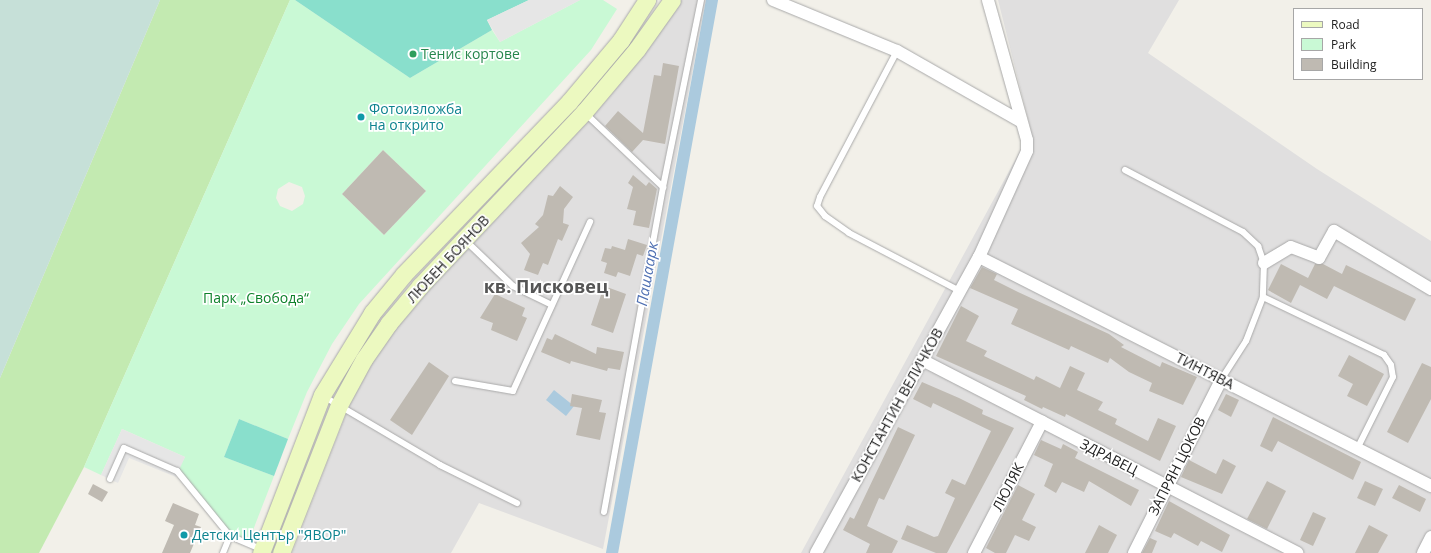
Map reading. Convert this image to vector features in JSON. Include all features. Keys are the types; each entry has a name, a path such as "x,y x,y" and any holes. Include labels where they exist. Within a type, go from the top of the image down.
{"street":[{"name":"ЛЮБЕН БОЯНОВ","path":"262,551 322,395 372,313 404,274 452,228 568,102 621,40 647,0"},
{"name":"ЛЮБЕН БОЯНОВ","path":"281,553 339,405 364,359 389,323 420,286 466,241 584,112 636,50 672,0"},
{"path":"773,0 897,51 1020,121"},
{"name":"КОНСТАНТИН ВЕЛИЧКОВ","path":"816,553 979,257 1027,151 1027,140 1020,121 988,0"},
{"path":"452,228 466,241"},
{"path":"1264,263 1291,247 1319,258 1334,231 1431,288"},
{"name":"ТИНТЯВА","path":"979,257 1431,486"},
{"name":"ЗДРАВЕЦ","path":"922,360 1167,486 1279,549 1297,553"},
{"name":"ЗАПРЯН ЦОКОВ","path":"1134,553 1221,380"},
{"name":"ЛЮЛЯК","path":"974,553 1042,422"},
{"path":"1423,553 1431,537"}],"lane":[{"path":"604,512 664,187 701,0"},
{"path":"897,51 820,197 818,206 825,216 849,233 960,292"},
{"path":"584,112 664,187"},
{"path":"1125,170 1243,232 1258,246 1264,263 1264,297 1246,341 1221,380"},
{"path":"456,381 513,391 590,222"},
{"path":"466,241 512,286 552,305"},
{"path":"1264,297 1384,356 1391,365 1393,377 1357,449"},
{"path":"322,395 440,465 517,502"},
{"path":"110,479 124,448 177,471 230,536 262,551"},
{"path":"223,553 230,536"}],"shaded area":[{"path":"0,0 160,0 0,378"},
{"path":"529,0 580,0 500,42 487,20"},
{"path":"679,0 706,0 603,549 479,503 451,553 292,553 374,342"},
{"path":"998,0 1179,0 1148,53 1317,169 1431,241 1431,553 801,553 1031,131"},
{"path":"554,390 574,406 566,416 546,400"},
{"path":"122,429 185,457 176,477 129,458 118,483 101,475"}],"green space":[{"path":"160,0 290,0 84,467 39,553 0,553 0,378"},
{"name":"Парк „Свобода“","path":"290,0 295,0 410,78 492,30 500,42 580,0 603,0 617,9 591,50 359,304 332,344 307,392 288,439 239,419 224,457 274,476 248,543 230,536 177,471 185,457 122,429 101,475 84,467","holes":["383,150 426,191 384,235 342,194","289,182 302,187 305,196 303,204 292,211 280,206 276,198 278,189"]},
{"name":"Тенис кортове","path":"295,0 529,0 487,20 492,30 410,78"},
{"path":"239,419 288,439 274,476 224,457"}],"building":[{"path":"663,63 679,66 665,144 643,140 632,152 605,126 618,111 643,133 654,75 661,76"},
{"path":"383,150 426,191 384,235 342,194"},
{"path":"633,175 646,186 649,182 657,189 649,228 633,225 636,211 627,209 633,187 628,183"},
{"path":"560,186 573,197 564,209 563,223 569,225 562,241 558,239 548,265 543,263 538,275 524,270 530,254 521,243 539,227 535,224 543,215 548,195 553,196"},
{"path":"628,239 647,245 643,256 637,254 630,276 618,272 616,277 604,273 607,263 601,261 605,248 611,249 612,246 625,250"},
{"path":"1281,264 1308,278 1315,264 1323,264 1342,274 1346,265 1416,299 1405,321 1334,286 1327,299 1300,285 1291,303 1268,290"},
{"path":"982,267 997,274 994,280 1109,334 1124,345 1121,347 1160,367 1162,362 1197,377 1183,405 1149,391 1152,383 1129,372 1110,358 1108,363 1071,346 1069,350 1011,324 1018,309 970,288"},
{"path":"604,286 626,294 613,333 591,325"},
{"path":"495,294 525,308 522,316 527,318 517,341 491,330 493,323 480,318"},
{"path":"961,306 979,316 966,341 987,351 984,356 1034,380 1036,376 1060,388 1070,366 1085,373 1077,390 1103,402 1098,410 1117,419 1115,424 1148,441 1158,418 1176,426 1160,461 1066,414 1065,417 1043,407 1042,409 1024,400 1026,396 936,356"},
{"path":"555,334 596,354 597,347 624,352 620,370 608,368 607,371 571,361 570,364 541,352 547,338 552,340"},
{"path":"1349,355 1384,374 1367,406 1347,396 1353,384 1338,376"},
{"path":"429,362 449,376 412,435 390,420"},
{"path":"1422,363 1431,367 1431,399 1408,443 1387,432"},
{"path":"922,382 983,410 982,414 1014,428 947,553 936,553 901,539 907,525 934,537 938,536 955,498 945,493 952,479 965,485 991,431 933,403 931,408 913,399"},
{"path":"572,394 602,400 599,412 606,413 600,440 576,435 582,408 570,406"},
{"path":"1226,394 1239,400 1231,417 1218,410"},
{"path":"1273,417 1361,462 1353,480 1278,441 1272,452 1260,446"},
{"path":"898,427 915,435 884,500 879,498 867,526 898,541 892,553 866,553 870,544 843,530 850,517 854,519"},
{"path":"1041,440 1061,449 1063,444 1078,452 1075,458 1139,490 1131,506 1089,481 1084,492 1062,482 1056,493 1044,486 1053,464 1034,455"},
{"path":"1223,459 1236,466 1222,494 1181,477 1189,460 1216,474"},
{"path":"1267,481 1286,491 1267,529 1247,519"},
{"path":"1365,481 1383,489 1375,506 1357,498"},
{"path":"93,484 108,492 102,502 88,494"},
{"path":"1018,485 1035,494 1022,520 1036,527 1029,541 1015,535 1006,553 995,553 986,548"},
{"path":"1399,485 1426,499 1420,512 1392,498"},
{"path":"1169,501 1230,535 1222,552 1201,541 1198,546 1174,533 1171,538 1155,531"},
{"name":"Детски Център \"ЯВОР\"","path":"173,503 199,514 195,525 201,527 190,553 162,553 174,525 165,521"},
{"path":"1313,512 1326,518 1313,546 1300,540"},
{"path":"1099,525 1117,535 1108,553 1085,553"},
{"path":"1369,525 1388,535 1378,553 1355,553"},
{"path":"1150,538 1157,541 1152,553 1142,553"}],"waterway":[{"name":"Пашаарк","path":"612,553 712,0"}],"place":[{"name":"Тенис кортове","path":"413,54"},
{"name":"Фотоизложба на открито","path":"361,117"},
{"name":"Детски Център \"ЯВОР\"","path":"184,535"}],"district":[{"name":"кв. Писковец","path":"546,286"}]}
